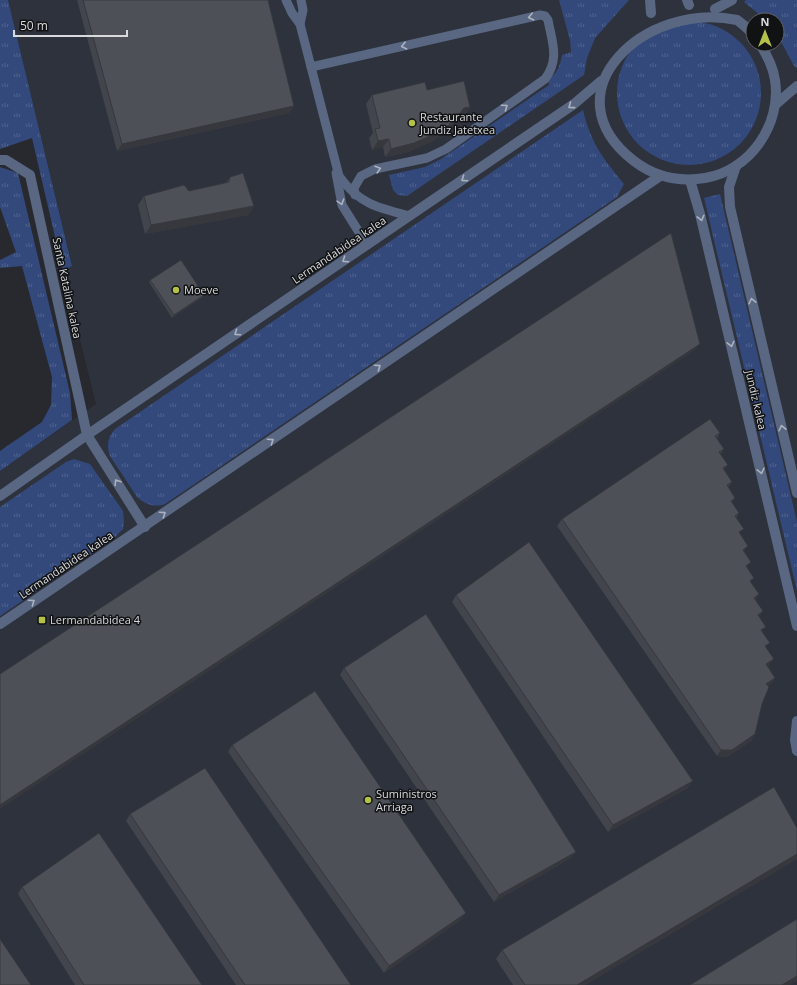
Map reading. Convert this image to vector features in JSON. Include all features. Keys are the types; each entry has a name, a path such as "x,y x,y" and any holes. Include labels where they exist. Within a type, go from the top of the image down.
{"street":[{"path":"650,0 652,13"},
{"path":"715,9 732,0"},
{"path":"677,6 688,2 715,9 737,20 745,27"},
{"path":"641,19 664,9"},
{"path":"612,48 605,64 601,81 601,101 605,121 614,139 626,155 642,167 660,176 690,180 714,176 736,166 755,150 768,129 775,105 775,80 768,57 765,52"},
{"name":"Lermandabidea kalea","path":"0,496 87,435 574,104 601,81"},
{"path":"775,105 797,86"},
{"name":"Santa Katalina kalea","path":"3,160 30,175 87,435"},
{"name":"Jundiz kalea","path":"736,166 729,187 730,208 797,493"},
{"name":"Lermandabidea kalea","path":"0,624 660,176"},
{"name":"Jundiz kalea","path":"690,180 700,214 797,626"},
{"path":"87,435 145,527"},
{"path":"797,721 795,735 797,751"}],"lane":[{"path":"286,0 292,13 300,24 335,164 342,205 367,245"},
{"path":"300,24 303,10 301,0"},
{"path":"311,67 540,14 548,20 554,54 552,69 545,78 446,149 427,158 375,169 361,176 354,188 355,195"},
{"path":"335,164 339,176 355,195 378,208 410,216"}],"shaded area":[{"path":"8,0 797,0 797,985 0,985 0,471 96,404 63,271 72,265"}],"green space":[{"path":"0,0 8,0 72,266 63,271 32,138 0,149"},
{"path":"559,0 629,0 595,38 587,58 584,75 407,196 398,195 393,190 389,175 425,167 441,159 549,85 548,80 558,69 562,55 571,52 570,40"},
{"path":"746,0 797,0 797,68 794,66 785,49 785,12 756,12 744,2"},
{"path":"682,21 703,22 717,26 735,37 745,47 745,52 748,52 753,59 761,86 760,107 756,121 745,139 735,149 723,157 696,165 675,164 661,160 643,149 633,139 625,127 617,100 618,79 622,65 633,47 643,37 655,29"},
{"path":"583,110 594,142 624,184 617,197 165,504 157,506 150,505 137,497 110,456 108,441 115,429"},
{"path":"0,167 18,173 70,393 72,420 0,471 0,451 42,422 51,405 52,377 22,266 0,268 0,260 16,252 0,207"},
{"path":"720,194 797,522 797,591 704,198"},
{"path":"74,459 90,464 123,511 123,529 114,538 0,616 0,507 66,462"}],"building":[{"path":"83,0 268,0 294,106 122,144"},
{"name":"Restaurante Jundiz Jatetxea","path":"464,81 470,107 464,108 454,121 439,132 414,143 391,149 389,139 378,141 375,129 380,128 372,95 425,82 427,90"},
{"path":"243,173 254,206 151,225 144,196 184,185 189,191 229,182 230,177"},
{"path":"671,233 700,344 0,805 0,674"},
{"name":"Moeve","path":"181,260 204,295 174,315 150,280"},
{"path":"710,419 720,433 715,436 724,449 719,452 728,465 723,468 732,482 727,485 735,498 731,501 739,513 735,516 744,529 739,532 748,546 743,550 751,562 746,566 754,578 750,581 759,594 754,598 763,611 758,615 766,627 761,630 770,643 765,646 774,659 766,664 775,678 766,684 769,687 762,704 755,734 732,750 721,750 562,519"},
{"path":"529,542 693,781 613,825 456,595"},
{"path":"426,614 576,852 499,895 344,668"},
{"path":"315,691 466,913 389,966 232,745"},
{"path":"205,768 351,985 245,985 130,814"},
{"path":"774,787 797,828 797,854 577,985 525,985 502,950"},
{"path":"99,833 202,985 84,985 22,887"},
{"path":"797,919 797,976 782,985 690,985"},
{"path":"0,939 31,985 0,985"}],"place":[{"name":"Restaurante Jundiz Jatetxea","path":"412,123"},
{"name":"Moeve","path":"176,290"},
{"name":"Lermandabidea 4","path":"42,620"},
{"name":"Suministros Arriaga","path":"368,800"}]}
